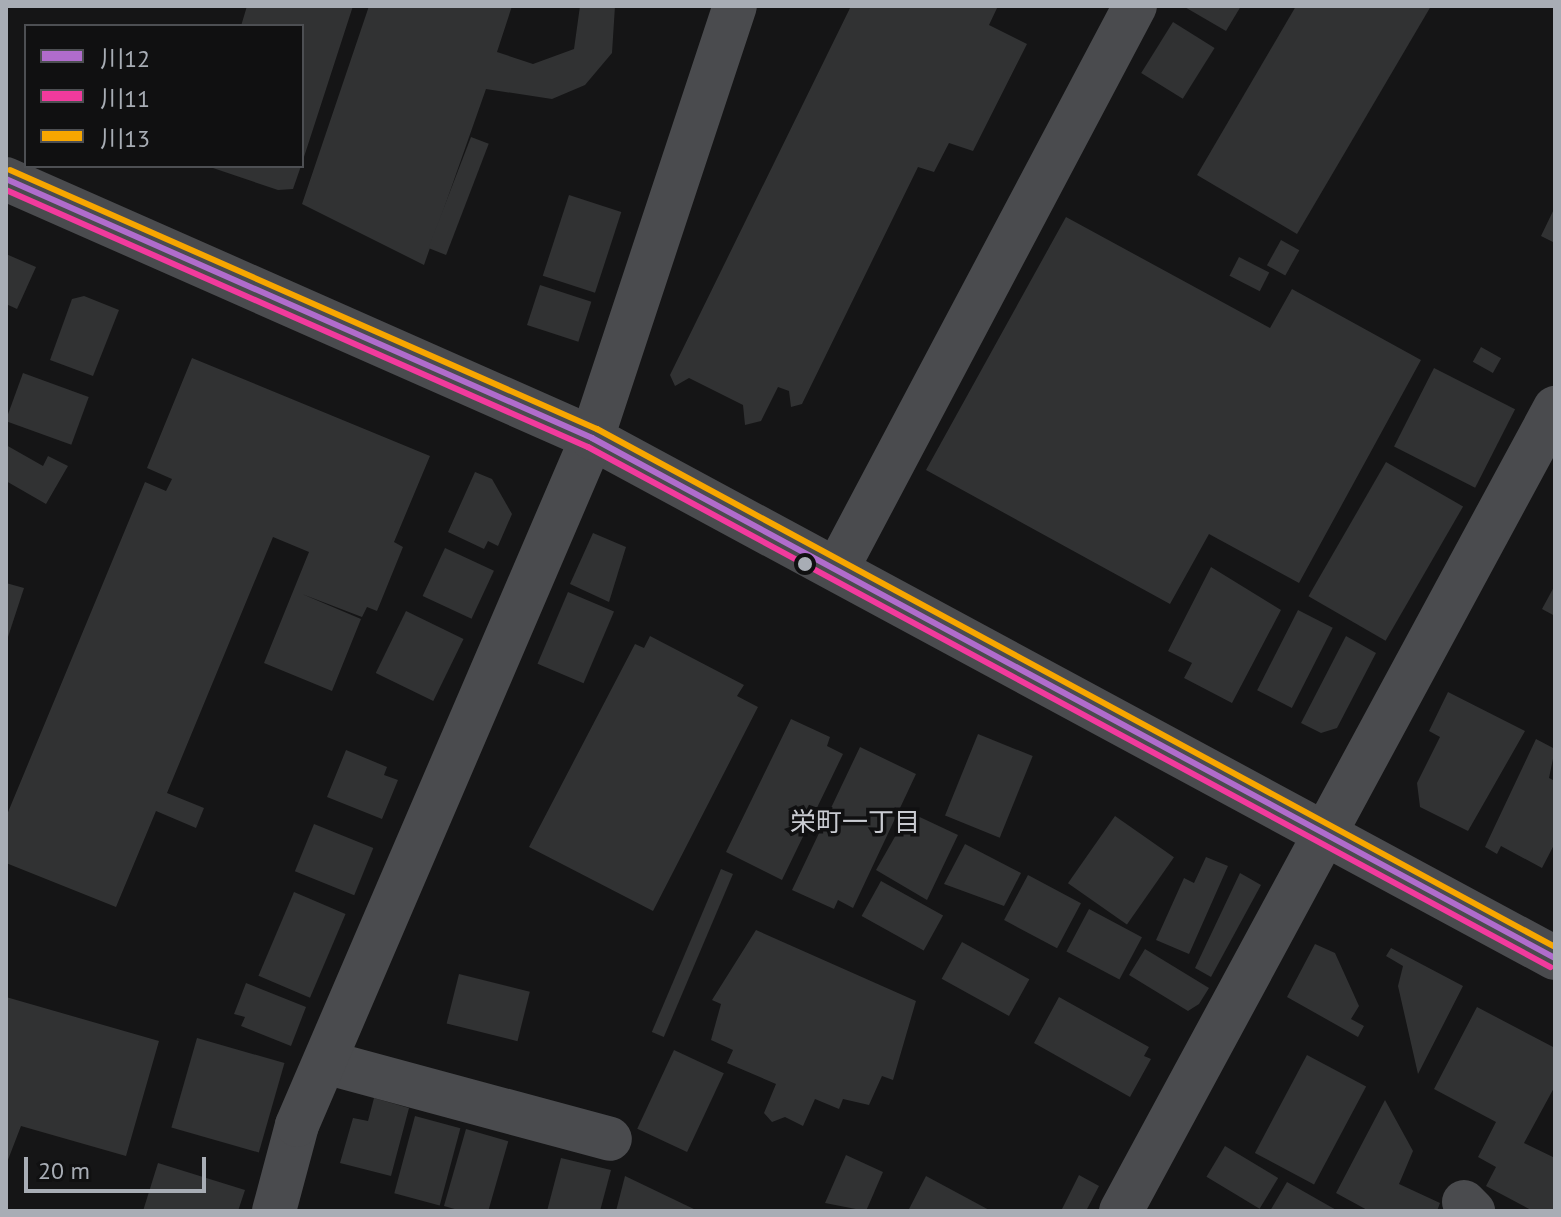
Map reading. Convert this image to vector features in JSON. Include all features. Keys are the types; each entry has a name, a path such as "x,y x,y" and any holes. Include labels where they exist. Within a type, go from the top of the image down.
{"street":[{"path":"274,1211 297,1125 592,438 735,6"},
{"path":"837,569 1135,6"},
{"path":"6,179 592,438 1555,958"},
{"path":"1121,1211 1555,408"},
{"path":"325,1062 610,1139"}],"building":[{"path":"247,6 353,6 304,157 304,24 242,24"},
{"path":"369,6 512,6 497,52 533,64 574,49 580,6 615,6 612,53 585,85 552,99 486,89 424,265 302,204"},
{"path":"851,6 998,6 989,25 1027,44 973,151 949,143 934,172 918,167 802,404 791,407 789,391 778,387 761,421 745,425 743,405 689,378 675,386 670,375"},
{"path":"1183,6 1241,6 1226,31"},
{"path":"1296,6 1431,6 1297,234 1197,175"},
{"path":"1173,22 1215,48 1183,99 1141,73"},
{"path":"471,137 489,144 446,255 428,248"},
{"path":"213,168 300,168 293,189 278,190"},
{"path":"569,195 621,212 595,293 543,276"},
{"path":"1555,207 1555,243 1541,236"},
{"path":"1066,217 1270,328 1292,289 1421,360 1299,583 1209,534 1170,604 926,470"},
{"path":"1281,240 1299,250 1285,276 1267,265"},
{"path":"6,254 36,267 17,309 6,304"},
{"path":"1239,257 1269,272 1260,291 1229,276"},
{"path":"540,285 591,302 578,342 527,325"},
{"path":"84,296 119,310 93,376 50,360 72,299"},
{"path":"1481,347 1501,358 1493,373 1473,362"},
{"path":"192,358 430,456 394,542 403,547 377,611 367,607 362,617 302,594 361,619 332,691 264,663 309,552 273,537 167,793 204,808 196,828 156,811 116,907 6,863 6,817 145,482 166,491 172,479 147,468"},
{"path":"1434,368 1515,409 1475,488 1394,446"},
{"path":"23,373 89,397 71,445 6,421"},
{"path":"6,445 43,466 48,456 68,466 46,504 6,481"},
{"path":"1386,462 1463,506 1386,641 1308,596"},
{"path":"475,472 492,479 512,514 498,546 488,541 484,549 448,532"},
{"path":"593,533 626,547 609,602 570,584"},
{"path":"445,548 494,571 472,619 423,596"},
{"path":"1211,567 1281,610 1232,703 1184,678 1192,663 1168,651"},
{"path":"6,583 24,588 7,640 6,640"},
{"path":"1555,585 1555,616 1542,609"},
{"path":"568,592 614,612 584,683 538,664"},
{"path":"1298,610 1333,628 1292,708 1257,690"},
{"path":"406,611 464,639 433,701 376,673"},
{"path":"650,636 744,685 737,696 758,707 653,911 529,847 635,644 644,648"},
{"path":"1346,636 1376,653 1337,728 1321,733 1301,723"},
{"path":"1448,692 1525,731 1468,831 1420,807 1417,783 1440,737 1429,731"},
{"path":"791,719 830,737 827,746 843,754 782,880 726,852"},
{"path":"978,734 1033,756 1000,838 945,816"},
{"path":"1536,739 1555,749 1549,778 1555,781 1555,843 1542,868 1501,846 1497,854 1485,847"},
{"path":"860,747 916,774 853,908 838,900 834,909 792,890"},
{"path":"346,750 387,767 384,775 398,780 382,819 327,797"},
{"path":"909,812 958,835 927,900 876,870"},
{"path":"1115,816 1174,857 1127,924 1068,883"},
{"path":"314,824 373,848 354,895 295,871"},
{"path":"965,844 1021,873 1004,906 944,884"},
{"path":"1206,857 1228,866 1189,954 1156,940 1184,878 1194,883"},
{"path":"721,869 733,874 664,1037 652,1032"},
{"path":"1240,873 1261,885 1211,977 1195,968"},
{"path":"1028,875 1081,903 1057,948 1004,920"},
{"path":"881,881 943,915 924,950 862,916"},
{"path":"294,892 346,914 310,998 258,976"},
{"path":"1089,909 1142,937 1119,980 1066,951"},
{"path":"756,930 916,1001 893,1080 882,1076 869,1105 843,1099 839,1109 815,1099 803,1126 785,1117 772,1122 764,1113 776,1084 727,1063 733,1050 711,1040 721,1004 712,1000"},
{"path":"962,942 1029,979 1009,1016 942,979"},
{"path":"1315,944 1335,953 1359,1006 1351,1019 1364,1026 1358,1037 1287,997"},
{"path":"1391,948 1463,986 1418,1074 1398,986 1403,966 1386,956"},
{"path":"1145,949 1209,988 1199,1004 1188,1011 1129,975"},
{"path":"459,974 530,992 517,1041 447,1023"},
{"path":"246,983 306,1007 291,1046 241,1026 245,1017 234,1014"},
{"path":"6,997 159,1041 126,1156 21,1126 6,1165"},
{"path":"1059,997 1149,1047 1144,1056 1151,1059 1130,1097 1034,1043"},
{"path":"1477,1007 1555,1048 1555,1086 1524,1143 1555,1158 1555,1211 1533,1211 1486,1186 1496,1167 1478,1157 1496,1122 1434,1089"},
{"path":"197,1038 284,1063 259,1152 171,1127"},
{"path":"674,1050 724,1073 687,1152 637,1129"},
{"path":"1307,1055 1366,1086 1314,1184 1255,1153"},
{"path":"374,1098 409,1108 391,1176 340,1163 353,1118 368,1121"},
{"path":"1385,1100 1413,1151 1399,1184 1440,1203 1437,1211 1369,1211 1336,1193"},
{"path":"415,1116 460,1128 440,1205 394,1193"},
{"path":"466,1129 508,1141 488,1211 462,1211 444,1206"},
{"path":"1225,1146 1278,1178 1260,1209 1206,1177"},
{"path":"846,1155 883,1172 866,1211 825,1203"},
{"path":"561,1158 611,1170 600,1211 547,1211"},
{"path":"158,1163 245,1190 238,1211 143,1211"},
{"path":"1079,1175 1099,1186 1086,1211 1061,1211"},
{"path":"625,1176 698,1211 616,1211"},
{"path":"926,1176 991,1211 908,1211"},
{"path":"1287,1182 1338,1211 1270,1211"}],"transit line":[{"name":"川13","path":"10,170 597,429 1555,947"},
{"name":"川12","path":"6,179 592,438 1555,958"},
{"name":"川11","path":"6,190 588,447 1550,967"}],"district":[{"name":"栄町一丁目","path":"855,822"}]}
